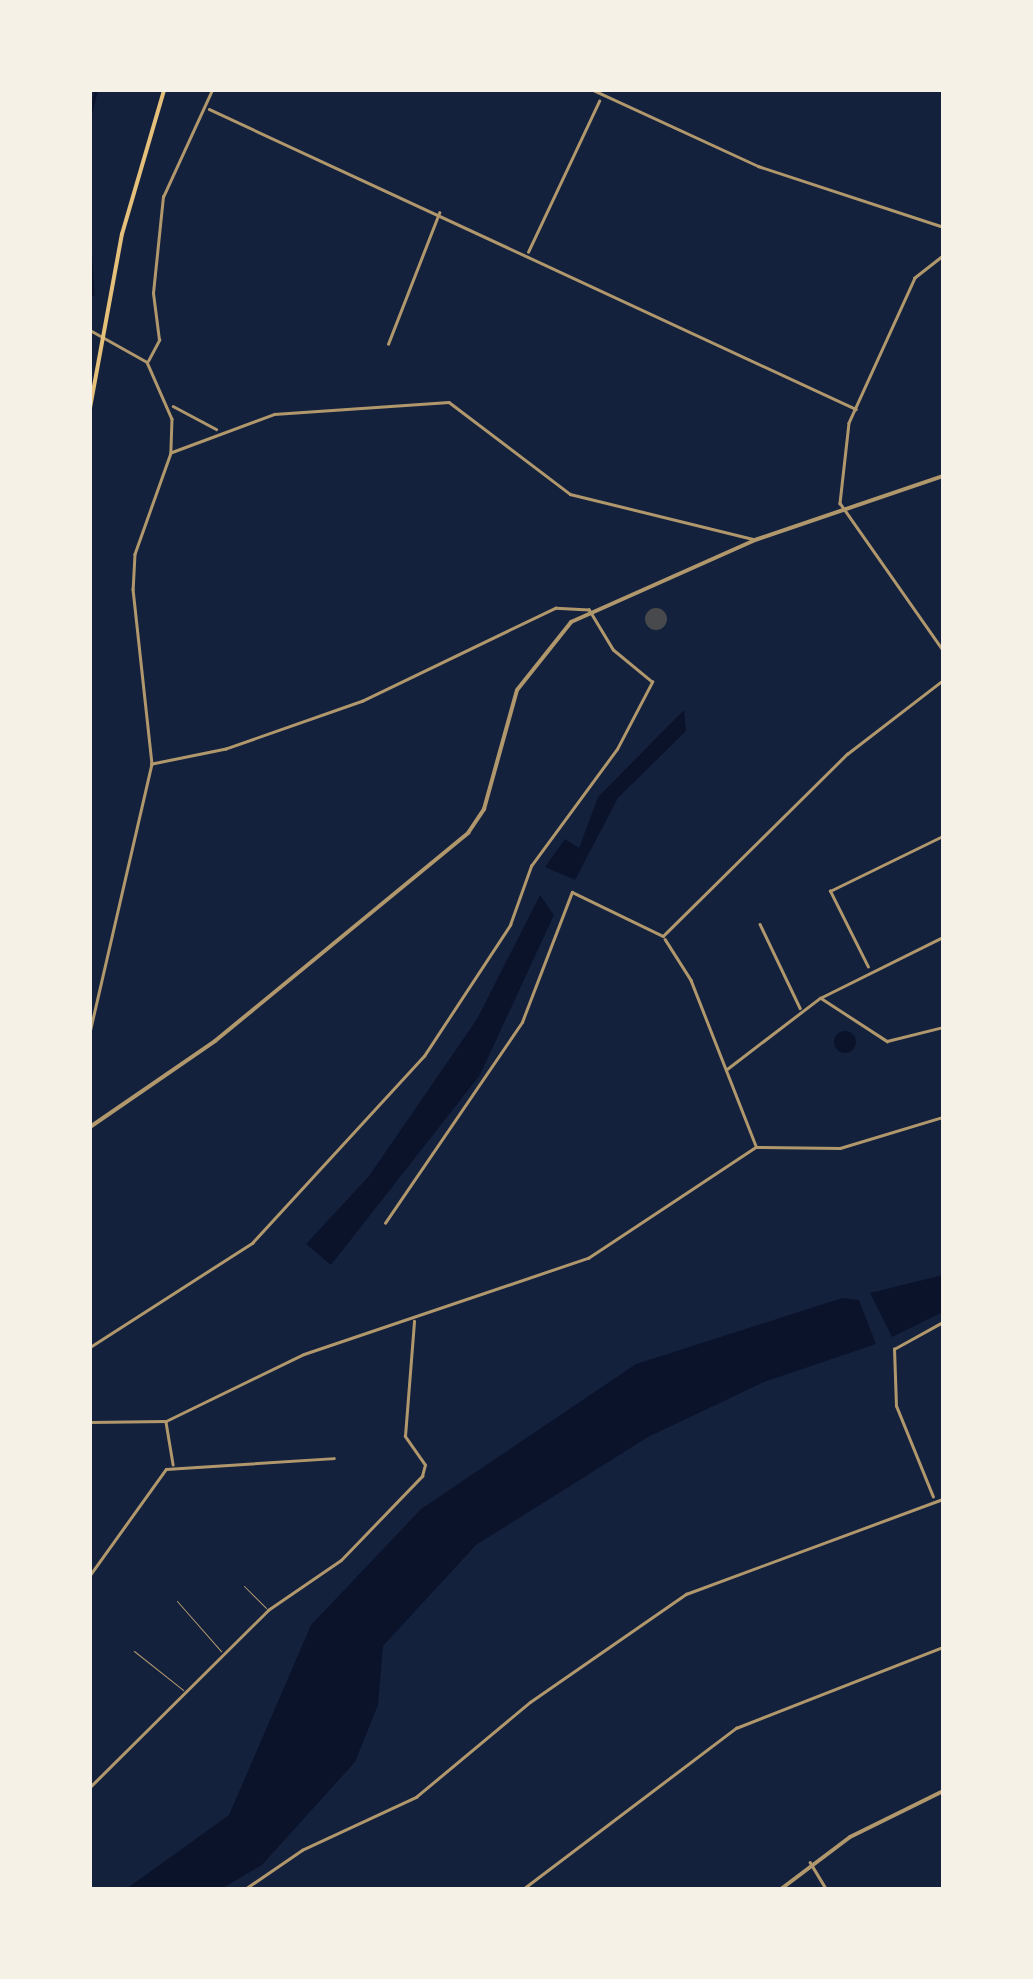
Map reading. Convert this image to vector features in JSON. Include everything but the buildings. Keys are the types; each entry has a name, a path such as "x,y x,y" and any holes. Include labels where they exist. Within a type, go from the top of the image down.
{"main road":[{"path":"90,408 103,336 164,90"}],"street":[{"path":"147,362 159,340 153,293 163,197 209,109 212,90"},
{"path":"593,90 600,100 943,227"},
{"path":"527,253 600,100"},
{"path":"209,109 440,212 856,409"},
{"path":"388,344 440,212"},
{"path":"943,256 915,278 856,409 842,473 847,509 943,650"},
{"path":"90,330 147,362 183,418 218,430"},
{"path":"90,1033 152,764 134,670 134,571 171,453 170,402"},
{"path":"171,453 218,430 325,407 448,402 570,494 755,540"},
{"path":"90,1127 215,1042 468,832 484,809 523,678 589,610 755,540 943,476"},
{"path":"152,764 226,749 364,701 556,608 589,610"},
{"path":"90,1347 218,1272 285,1212 472,993 531,866 652,686 613,650 589,610"},
{"path":"663,936 848,754 943,680"},
{"path":"869,968 830,891 943,836"},
{"path":"385,1223 522,1022 572,892 663,936 727,1069 756,1147"},
{"path":"760,924 801,1010"},
{"path":"727,1069 801,1010 869,968 943,937"},
{"path":"820,998 841,1004 887,1041 943,1027"},
{"path":"90,1422 166,1421 304,1354 414,1321 588,1258 756,1147 840,1148 943,1117"},
{"path":"90,1787 268,1610 350,1551 426,1465 405,1436 414,1321"},
{"path":"934,1498 896,1406 894,1349 943,1322"},
{"path":"90,1575 174,1466 166,1421"},
{"path":"174,1466 334,1458"},
{"path":"246,1889 302,1850 416,1797 570,1672 686,1594 934,1498 942,1500"},
{"path":"523,1889 736,1728 943,1647"},
{"path":"782,1889 810,1862 943,1791"},
{"path":"810,1862 826,1889"}],"lane":[{"path":"244,1586 268,1610"},
{"path":"177,1601 224,1654"},
{"path":"134,1651 185,1692"}],"water":[{"path":"684,710 686,731 618,798 575,880 545,867 565,839 579,848 598,797"},
{"path":"540,895 554,915 480,1075 331,1265 306,1244 369,1176 477,1019"},
{"path":"841,1031 849,1031 856,1042 849,1053 841,1053 834,1046 834,1038"},
{"path":"943,1275 943,1312 892,1337 870,1293"},
{"path":"842,1298 859,1300 876,1344 764,1382 648,1437 476,1545 383,1646 378,1705 355,1762 262,1865 221,1889 126,1889 229,1815 311,1625 421,1509 636,1364"}],"waterway":[{"path":"90,114 96,90"},
{"path":"90,243 93,294"}]}
